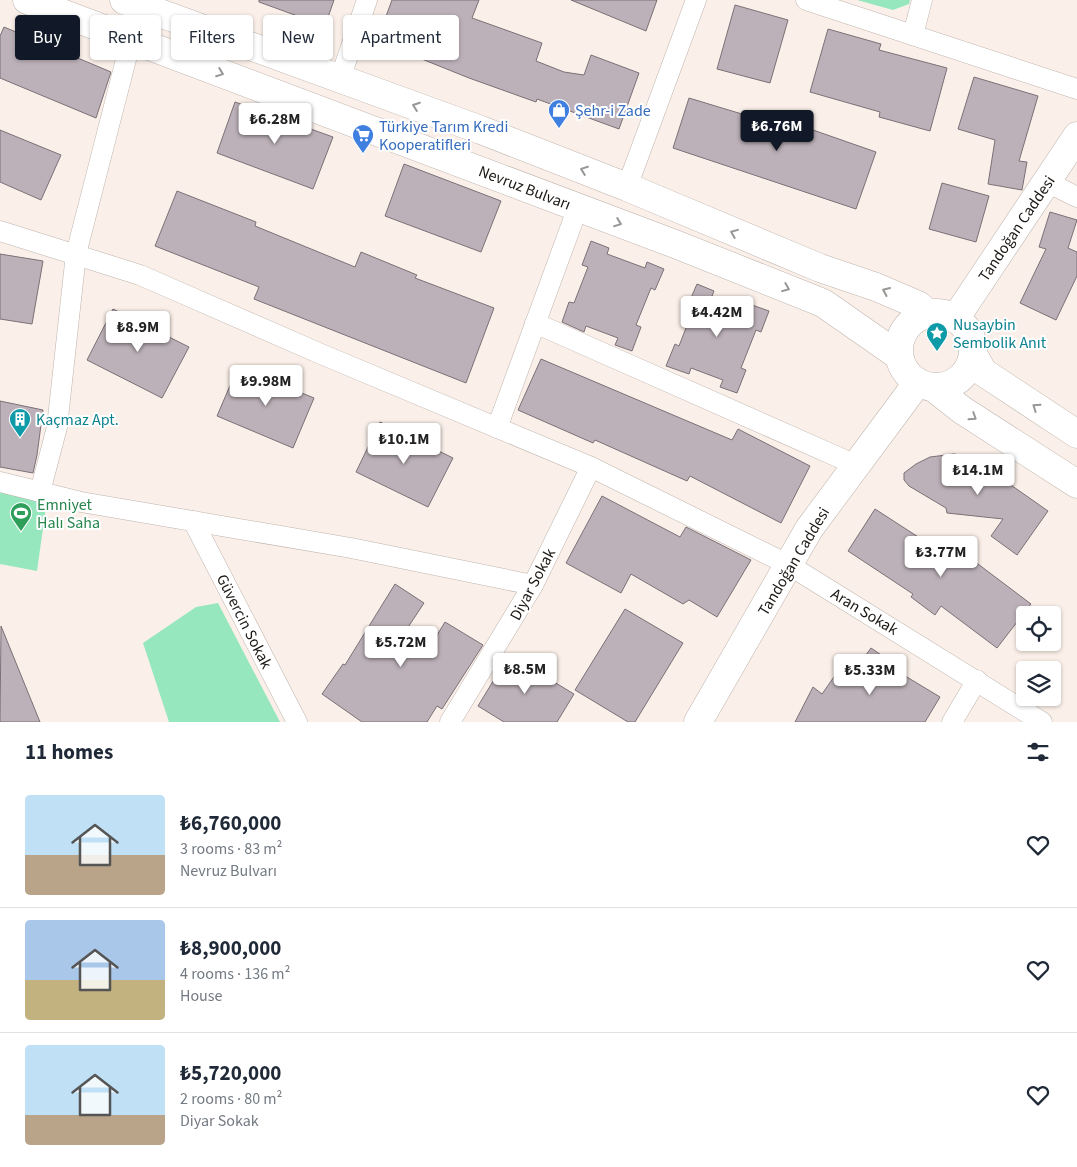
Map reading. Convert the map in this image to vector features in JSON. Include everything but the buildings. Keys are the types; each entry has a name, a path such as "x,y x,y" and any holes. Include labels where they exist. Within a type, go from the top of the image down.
{"main road":[{"name":"Nevruz Bulvarı","path":"27,0 90,24"},
{"path":"124,0 627,187 820,268 876,287 918,305 928,314"},
{"name":"Nevruz Bulvarı","path":"161,51 578,207 823,303 899,356"},
{"name":"Tandoğan Caddesi","path":"956,319 1077,136"},
{"path":"1077,434 983,372 973,354 970,335 963,324 956,319 940,313 928,314 917,318 901,336 899,356 904,371 1077,484"},
{"path":"926,385 947,386 959,381 967,371 973,354"},
{"name":"Tandoğan Caddesi","path":"698,722 809,529 856,466 926,385"}],"street":[{"path":"340,79 367,0"},
{"path":"627,187 696,0"},
{"path":"806,0 1077,89"},
{"path":"913,35 922,0"},
{"path":"40,492 57,427 76,254 126,60"},
{"path":"1047,182 1077,197"},
{"path":"497,428 578,207"},
{"name":"Aran Sokak","path":"0,231 140,275 591,468 789,565 1042,722"},
{"path":"535,323 856,466"},
{"name":"Diyar Sokak","path":"450,722 533,585 591,468"},
{"path":"0,482 81,502 351,548 533,585"},
{"name":"Güvercin Sokak","path":"193,521 297,722"},
{"path":"952,722 977,680"}],"green space":[{"path":"857,0 910,0 909,4 893,10"},
{"name":"Emniyet Halı Saha","path":"0,492 47,500 37,571 0,564"},
{"path":"218,603 280,722 169,722 143,643 196,607"}],"place":[{"name":"Şehr-i Zade","path":"559,129"},
{"name":"Türkiye Tarım Kredi Kooperatifleri","path":"363,154"},
{"name":"Nusaybin Sembolik Anıt","path":"937,352"},
{"name":"Kaçmaz Apt.","path":"20,438"},
{"name":"Emniyet Halı Saha","path":"21,532"}]}
